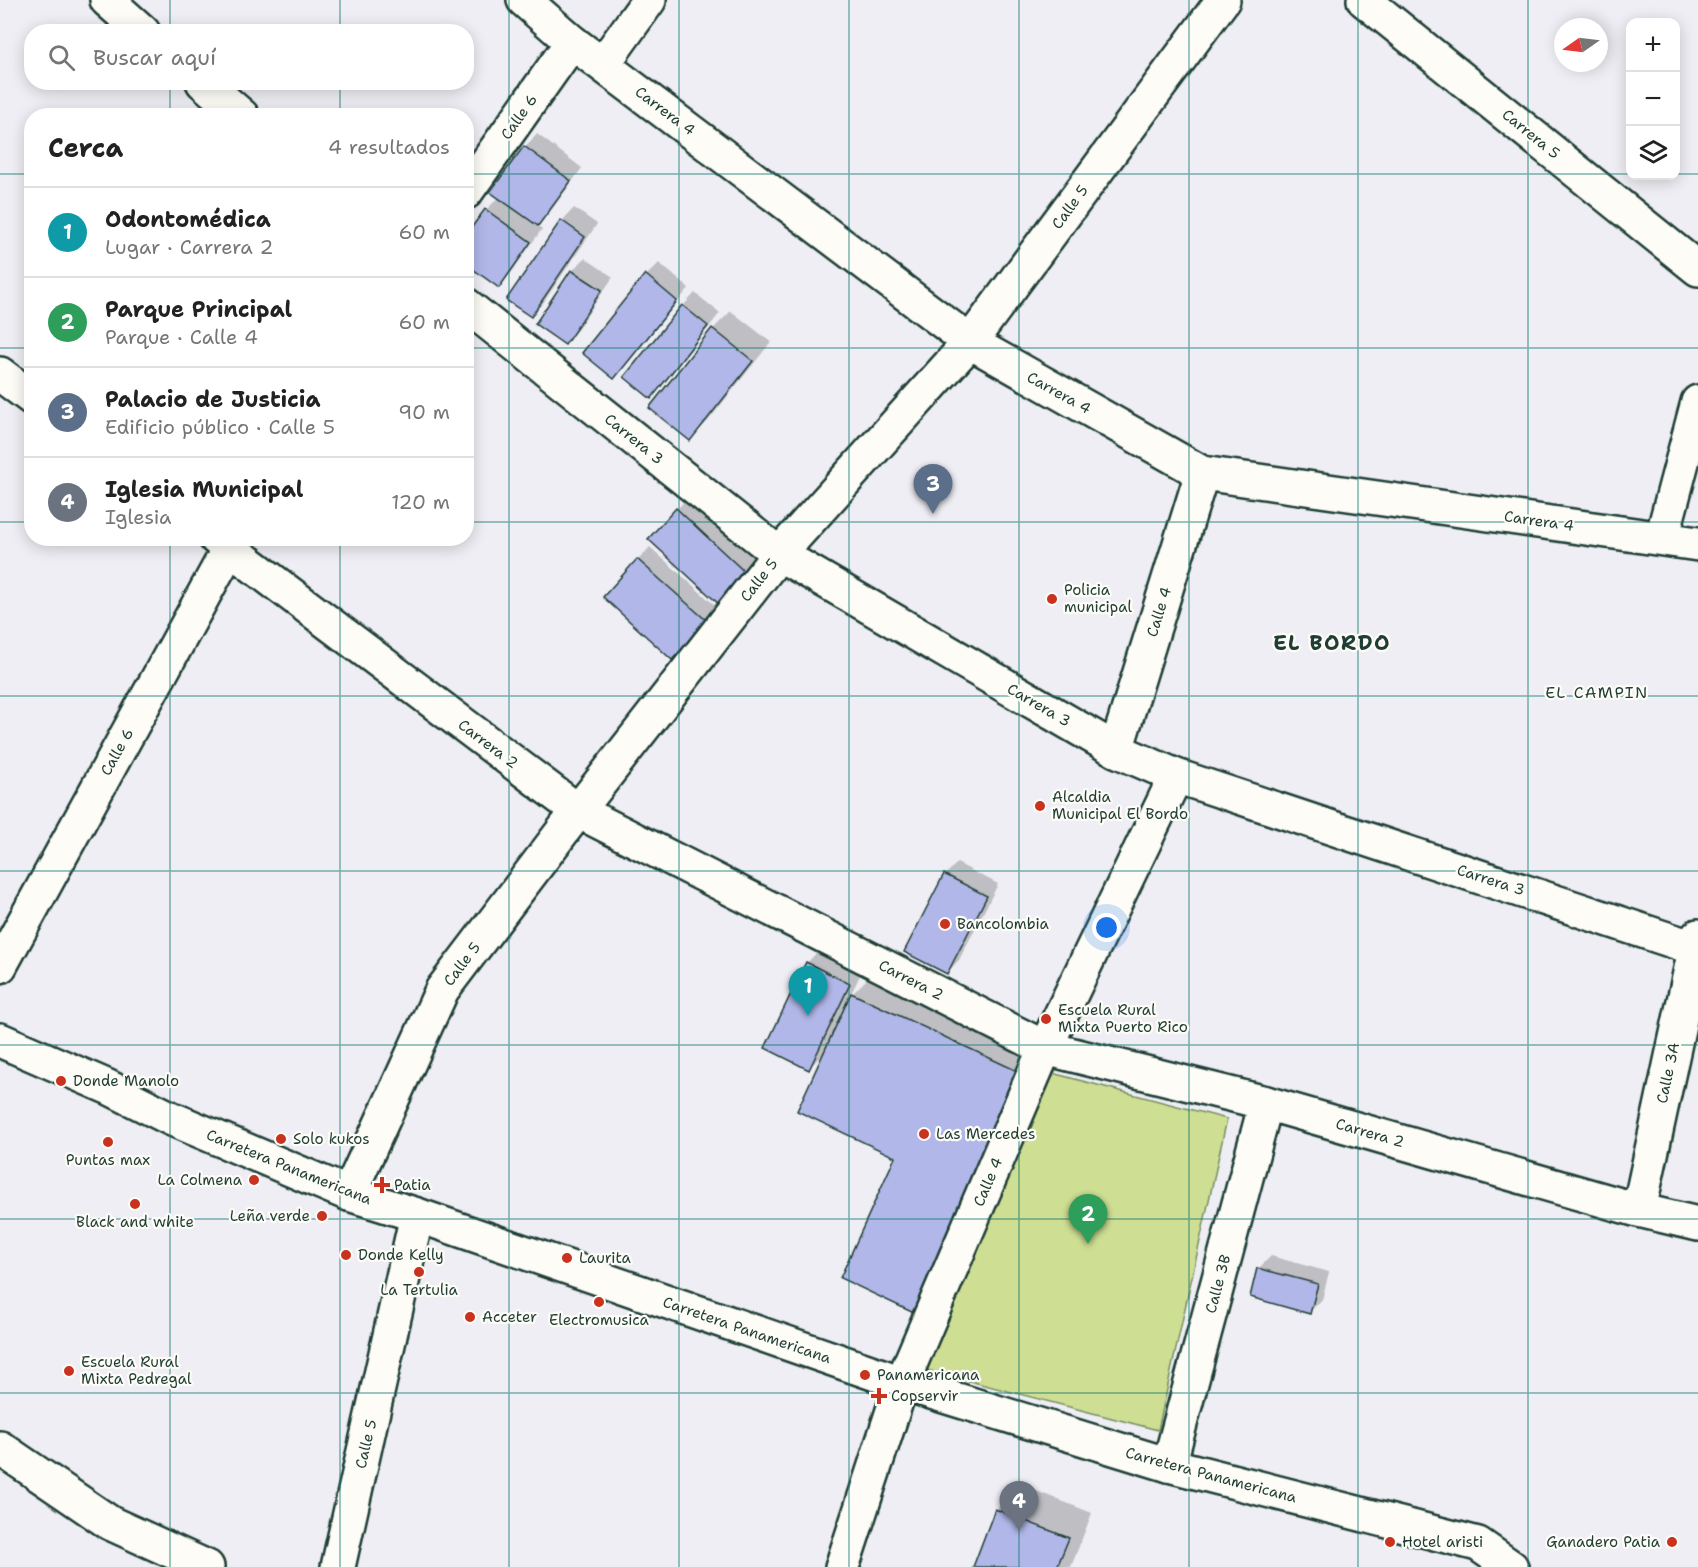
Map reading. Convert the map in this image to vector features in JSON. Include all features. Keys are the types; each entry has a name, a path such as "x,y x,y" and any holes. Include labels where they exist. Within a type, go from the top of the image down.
{"main road":[{"path":"106,0 134,24"},
{"name":"Carrera 4","path":"524,0 572,42 603,63 970,342 1202,473 1698,544"},
{"path":"603,63 649,0"},
{"name":"Calle 5","path":"350,1194 442,990 779,554 970,342 1223,0"},
{"name":"Carrera 5","path":"1364,0 1698,269"},
{"name":"Calle 6","path":"474,181 572,42"},
{"path":"212,90 233,108"},
{"name":"Carrera 3","path":"474,311 779,554 1116,750 1176,776 1696,942"},
{"path":"0,374 24,392"},
{"path":"1662,538 1698,402"},
{"name":"Calle 4","path":"1116,750 1202,473"},
{"name":"Calle 6","path":"0,966 225,546"},
{"name":"Carrera 2","path":"232,546 578,812 1045,1048 1266,1103 1639,1210 1698,1224"},
{"name":"Calle 4","path":"843,1567 902,1383 1045,1048 1176,776"},
{"name":"Calle 3A","path":"1639,1210 1696,942"},
{"name":"Carretera Panamericana","path":"0,1040 108,1087 170,1118 350,1194 417,1215 902,1383 1169,1466 1478,1544 1511,1567"},
{"name":"Calle 3B","path":"1169,1466 1266,1103"},
{"name":"Calle 5","path":"338,1567 417,1215"},
{"path":"0,1448 110,1523 207,1567"}],"green space":[{"path":"1052,1073 1227,1119 1158,1430 923,1369"}],"building":[{"path":"524,146 571,181 538,226 490,192"},
{"path":"485,209 531,242 499,288 474,270 474,224"},
{"path":"561,220 585,237 531,317 506,300"},
{"path":"571,270 602,290 565,345 535,324"},
{"path":"645,274 677,301 614,379 582,353"},
{"path":"682,305 708,326 651,399 624,377"},
{"path":"712,328 753,361 690,441 649,408"},
{"path":"676,508 750,577 722,607 648,539"},
{"path":"637,559 707,621 672,660 603,597"},
{"name":"Bancolombia","path":"944,874 987,896 947,974 904,952"},
{"path":"806,962 850,984 809,1070 765,1048"},
{"name":"Las Mercedes","path":"851,993 1028,1076 918,1315 840,1278 895,1157 797,1111"},
{"path":"1257,1268 1318,1284 1310,1314 1250,1297"},
{"path":"995,1509 1069,1538 1057,1567 973,1567"}],"place":[{"name":"Palacio de Justicia","path":"933,514"},
{"name":"Policia municipal","path":"1052,599"},
{"name":"Alcaldia Municipal El Bordo","path":"1040,806"},
{"name":"Bancolombia","path":"945,924"},
{"name":"Odontomédica","path":"808,1016"},
{"name":"Escuela Rural Mixta Puerto Rico","path":"1046,1019"},
{"name":"Donde Manolo","path":"61,1081"},
{"name":"Las Mercedes","path":"924,1134"},
{"name":"Solo kukos","path":"281,1139"},
{"name":"Puntas max","path":"108,1142"},
{"name":"La Colmena","path":"254,1180"},
{"name":"Patia","path":"382,1185"},
{"name":"Black and white","path":"135,1204"},
{"name":"Leña verde","path":"322,1216"},
{"name":"Parque Principal","path":"1088,1244"},
{"name":"Donde Kelly","path":"346,1255"},
{"name":"Laurita","path":"567,1258"},
{"name":"La Tertulia","path":"419,1272"},
{"name":"Electromusica","path":"599,1302"},
{"name":"Acceter","path":"470,1317"},
{"name":"Escuela Rural Mixta Pedregal","path":"69,1371"},
{"name":"Panamericana","path":"865,1375"},
{"name":"Copservir","path":"879,1396"},
{"name":"Iglesia Municipal","path":"1019,1531"},
{"name":"Hotel aristi","path":"1390,1542"},
{"name":"Ganadero Patia","path":"1672,1542"}],"district":[{"name":"EL BORDO","path":"1332,643"},
{"name":"EL CAMPIN","path":"1597,692"}]}
